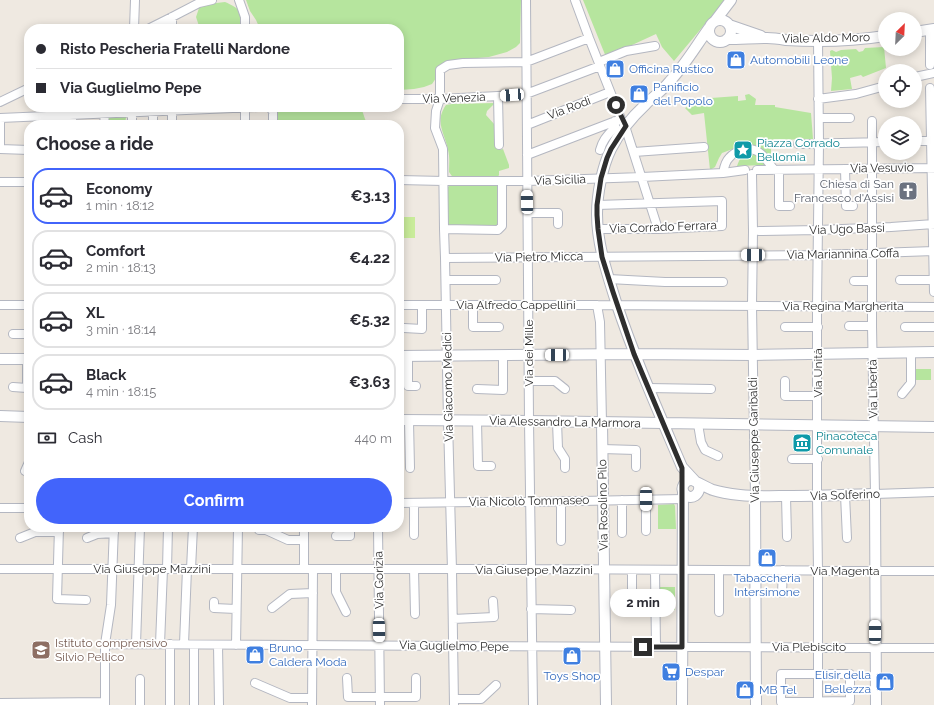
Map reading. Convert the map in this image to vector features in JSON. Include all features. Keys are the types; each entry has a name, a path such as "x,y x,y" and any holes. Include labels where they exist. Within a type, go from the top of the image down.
{"street":[{"path":"134,24 135,0"},
{"path":"158,24 199,3 212,0"},
{"path":"239,0 245,17 245,24"},
{"name":"Via dei Mille","path":"526,0 533,705"},
{"path":"575,0 620,122 634,152 658,230"},
{"path":"600,150 602,142 606,136 620,122 644,105 670,82 731,0"},
{"path":"688,59 705,43 723,40 730,36 731,32 725,17 737,0"},
{"path":"172,17 172,24"},
{"path":"718,20 767,38 714,40 709,32 712,24 718,20"},
{"path":"922,31 932,30 930,64"},
{"name":"Viale Aldo Moro","path":"767,38 786,40 818,40 868,39 878,37"},
{"path":"526,62 589,38"},
{"name":"Via Unità","path":"818,40 818,703"},
{"name":"Via Venezia","path":"404,99 440,99 526,94 599,64 626,51 655,46"},
{"name":"Via Giacomo Medici","path":"454,702 443,149 435,128 436,111 440,99 440,70 448,65 463,63 526,62"},
{"path":"922,76 934,73"},
{"path":"818,99 856,94 878,88"},
{"path":"930,88 933,168 934,292"},
{"path":"0,102 24,90"},
{"name":"Via Rodi","path":"527,125 610,92"},
{"path":"498,96 499,145"},
{"path":"24,150 0,149 0,118 62,112"},
{"path":"88,112 114,112"},
{"path":"104,120 105,113"},
{"path":"819,118 850,118"},
{"name":"Via Libertà","path":"872,120 872,326 875,494 876,705"},
{"path":"527,155 620,122"},
{"path":"620,122 601,178 597,205 598,229 602,257 617,306 634,354 682,468 682,705"},
{"path":"798,144 878,142"},
{"path":"634,152 704,147"},
{"path":"723,173 729,158 737,152 745,149 758,151 777,170 779,206 790,206"},
{"name":"Via Vesuvio","path":"751,172 777,170 933,168"},
{"path":"845,169 846,206 853,206"},
{"name":"Via Sicilia","path":"404,180 527,181 751,172"},
{"name":"Via Giuseppe Garibaldi","path":"751,172 756,570 756,705"},
{"path":"444,229 498,230 502,226 502,181"},
{"path":"0,182 24,182"},
{"name":"Via Corrado Ferrara","path":"597,205 722,201 722,226 658,230 598,229"},
{"path":"528,213 558,213 558,224"},
{"name":"Via Ugo Bassi","path":"759,231 872,228 933,224"},
{"name":"Via Mariannina Coffa","path":"753,255 872,254 934,251"},
{"name":"Via Pietro Micca","path":"445,258 753,255"},
{"path":"609,279 665,282 723,282"},
{"path":"446,280 496,280"},
{"path":"900,280 934,280"},
{"path":"854,281 872,281"},
{"path":"0,305 24,305"},
{"name":"Via Rosolino Pilo","path":"596,305 600,322 606,705"},
{"name":"Via Alfredo Cappellini","path":"404,306 752,306"},
{"path":"404,328 422,328 422,306"},
{"path":"474,306 473,327 499,328"},
{"name":"Via Regina Margherita","path":"752,306 934,307"},
{"path":"849,326 872,326"},
{"path":"785,327 818,327"},
{"path":"905,327 934,327"},
{"path":"13,334 24,334"},
{"path":"404,356 634,354 753,355 934,352"},
{"path":"902,394 910,382 911,353"},
{"path":"477,389 503,390 503,355"},
{"path":"0,359 24,359"},
{"path":"404,362 408,386 416,386"},
{"path":"529,381 555,381 565,389"},
{"path":"785,381 785,396 818,396"},
{"path":"13,387 24,388"},
{"path":"648,388 711,389"},
{"path":"0,416 24,417"},
{"path":"404,420 410,468"},
{"name":"Via Alessandro La Marmora","path":"404,420 934,427"},
{"path":"477,421 478,466 491,466"},
{"path":"557,422 558,448 565,459 565,468"},
{"path":"698,424 700,442 705,450 718,456"},
{"path":"602,449 636,450 636,467"},
{"path":"792,459 818,459"},
{"path":"682,468 700,487 698,494 695,496"},
{"path":"683,492 685,483 691,480 716,491 726,493"},
{"path":"683,492 687,496 691,497 704,494 726,493"},
{"name":"Via Nicolò Tommaseo","path":"404,503 622,500 646,499 683,492"},
{"name":"Via Solferino","path":"726,493 755,496 817,496 934,492"},
{"path":"846,495 846,538"},
{"path":"786,496 787,537"},
{"path":"646,499 646,531"},
{"path":"622,500 622,533"},
{"path":"561,501 561,541"},
{"path":"414,503 414,535"},
{"path":"0,508 24,508"},
{"path":"20,538 35,532"},
{"path":"59,532 57,599 86,600"},
{"path":"87,538 106,532"},
{"path":"0,702 41,704 105,703 105,644 112,605 114,532"},
{"path":"136,644 140,532"},
{"path":"160,644 168,532"},
{"path":"184,644 193,532"},
{"path":"236,645 238,532"},
{"path":"270,532 288,540 304,540"},
{"path":"255,683 290,698 312,702 312,593 304,532"},
{"path":"336,536 350,536 350,532"},
{"name":"Via Gorizia","path":"378,532 380,701"},
{"name":"Via Giuseppe Mazzini","path":"0,569 756,570"},
{"path":"336,569 336,592 346,612"},
{"path":"414,569 415,614"},
{"path":"632,570 632,609"},
{"path":"655,570 656,647"},
{"path":"719,570 719,612"},
{"name":"Via Magenta","path":"756,570 934,571"},
{"path":"782,594 783,570"},
{"path":"272,608 290,594 312,593"},
{"path":"453,618 494,618 493,601"},
{"path":"214,608 236,609"},
{"path":"531,609 570,610"},
{"name":"Via Guglielmo Pepe","path":"105,644 755,647"},
{"path":"170,644 170,705"},
{"path":"194,645 194,705"},
{"path":"218,645 218,705"},
{"name":"Via Plebiscito","path":"755,647 934,648"},
{"path":"781,674 850,674 850,701 818,703 781,702 781,674"},
{"path":"347,678 348,697 380,701 416,697 416,678"},
{"path":"140,679 140,705"},
{"path":"454,702 481,699 496,685"}],"green space":[{"path":"246,0 521,0 520,43 507,52 489,57 447,62 432,84 424,87 404,90 404,24 258,24 250,11"},
{"path":"583,0 725,0 674,61 662,47 656,34 606,57"},
{"path":"225,2 235,7 240,12 242,24 198,24 196,17 199,8 208,4"},
{"path":"878,47 878,56 885,56 886,64 878,64 878,71 863,77 861,75 850,78 852,89 831,91 832,78 830,51 832,50 836,52 841,50 856,49 859,52 863,51 865,48"},
{"path":"749,94 756,99 755,105 775,105 775,107 811,113 813,139 771,140 771,163 745,146 738,147 722,153 715,167 710,170 704,113 692,115 685,108 697,102 711,98 738,96 738,101 746,100 745,95"},
{"path":"495,103 487,111 486,115 495,125 494,143 499,150 503,149 509,168 499,171 497,178 454,179 449,172 449,153 441,128 441,117 446,105"},
{"path":"275,112 363,112 366,120 275,120"},
{"path":"126,117 126,120 108,120 108,118"},
{"path":"749,152 758,154 767,165 737,166 742,157"},
{"path":"451,184 499,186 500,223 497,225 448,225 448,187"},
{"path":"404,217 415,217 415,238 404,238"},
{"path":"913,369 931,369 931,380 913,380"},
{"path":"674,504 676,529 658,529 658,505"},
{"path":"658,587 675,587 675,610 658,610"}],"place":[{"name":"Automobili Leone","path":"736,60"},
{"name":"Officina Rustico","path":"615,69"},
{"name":"Panificio del Popolo","path":"639,94"},
{"name":"Piazza Corrado Bellomia","path":"743,150"},
{"name":"Chiesa di San Francesco d'Assisi","path":"908,191"},
{"name":"Pinacoteca Comunale","path":"802,443"},
{"name":"Tabaccheria Intersimone","path":"767,558"},
{"name":"Istituto comprensivo Silvio Pellico","path":"41,650"},
{"name":"Bruno Caldera Moda","path":"255,655"},
{"name":"Toys Shop","path":"572,656"},
{"name":"Despar","path":"671,672"},
{"name":"Elisir della Bellezza","path":"885,682"},
{"name":"MB Tel","path":"745,690"}],"route":[{"path":"616,105 621,119 626,126 611,149 601,178 597,215 602,257 634,354 682,468 683,486 682,647 643,647"}]}
